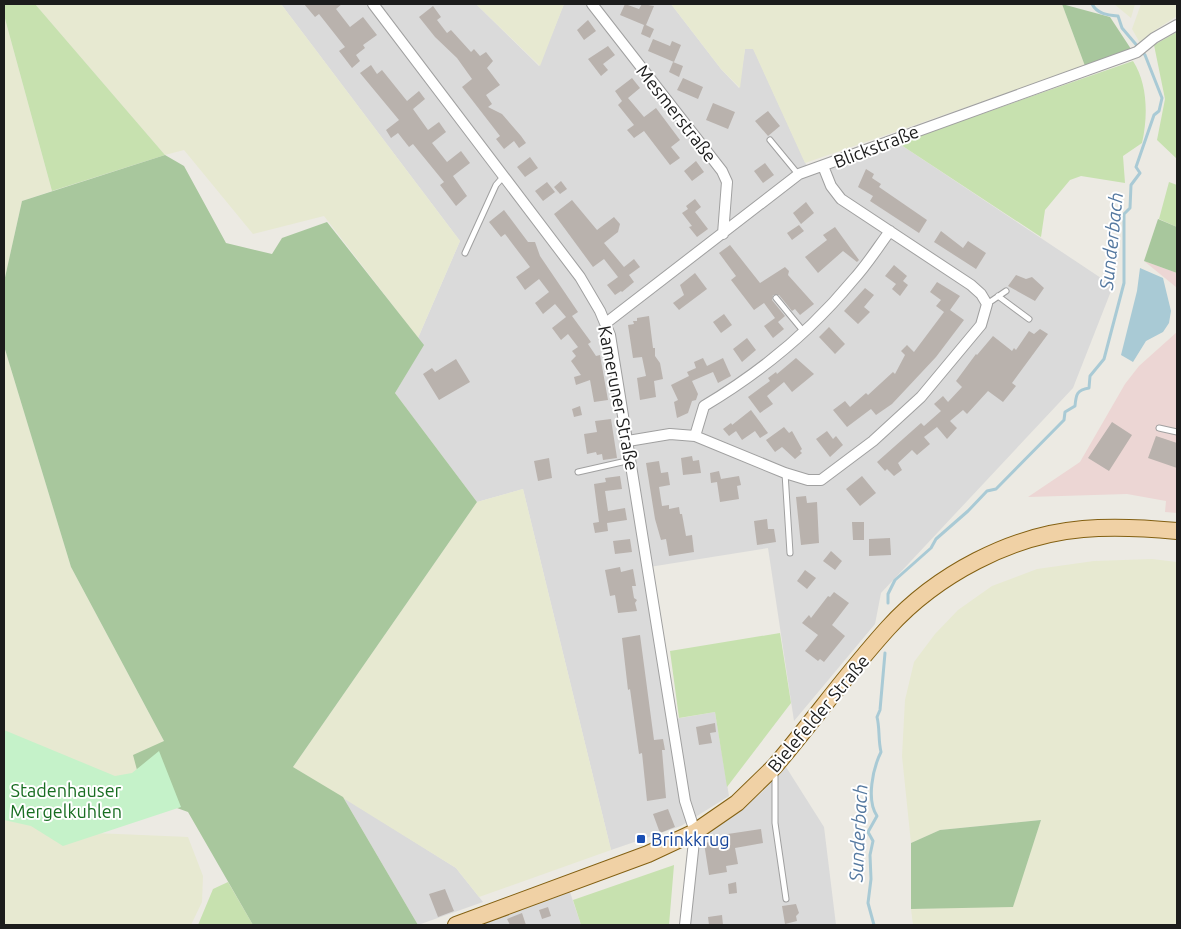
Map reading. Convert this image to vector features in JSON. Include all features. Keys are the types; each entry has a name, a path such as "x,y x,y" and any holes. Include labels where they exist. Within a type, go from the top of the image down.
{"main road":[{"name":"Bielefelder Straße","path":"456,925 648,854 695,832 737,803 775,766 888,628 926,593 965,568 1013,545 1081,529 1134,527 1177,531"}],"street":[{"name":"Kameruner Straße","path":"374,4 580,277 606,323 610,335 628,441 685,801 695,832"},
{"name":"Mesmerstraße","path":"592,4 722,170 727,182 723,234"},
{"name":"Blickstraße","path":"606,323 799,174 823,166 841,157 1141,49 1154,38 1177,25"},
{"path":"628,441 670,434 695,436 785,473 808,480 821,480 873,441 927,390 981,325 987,304 980,294 971,285 841,199 831,186 823,166"},
{"path":"695,436 704,406 746,381 804,332 854,280 890,231"},
{"path":"685,925 695,832"}],"lane":[{"path":"770,140 799,174"},
{"path":"465,253 496,185 504,176"},
{"path":"987,304 1006,291"},
{"path":"998,296 1029,319"},
{"path":"776,298 804,332"},
{"path":"1159,428 1177,432"},
{"path":"578,472 631,460"},
{"path":"785,473 790,553"},
{"path":"775,766 775,823 786,899"}],"shaded area":[{"path":"281,4 476,4 539,66 564,4 671,4 721,69 739,88 745,49 753,48 810,173 898,143 1113,286 1073,388 881,593 875,624 794,721 768,548 643,568 669,720 715,712 729,796 681,826 611,850 523,489 477,502 395,393 423,345 418,338 460,241"},
{"path":"1144,261 1177,273 1177,299 1176,287"},
{"path":"1177,332 1177,513 1165,512 1166,501 1127,494 1028,497 1080,462 1125,384 1139,366"},
{"path":"786,767 824,827 836,925 689,925 698,838 731,818 762,792"},
{"path":"343,797 456,868 483,902 418,925"},
{"path":"570,892 581,925 479,925"}],"green space":[{"path":"4,4 35,4 165,155 52,191 4,15"},
{"path":"35,4 281,4 460,241 418,338 324,216 253,234 184,150 165,155"},
{"path":"476,4 564,4 540,66"},
{"path":"671,4 1062,4 1085,66 805,163 753,49 745,49 740,88 721,69"},
{"path":"1062,4 1110,17 1131,49 1085,66"},
{"path":"1114,4 1135,4 1131,18"},
{"path":"1141,4 1177,4 1177,16 1140,43 1132,29"},
{"path":"4,15 52,191 22,201 4,282"},
{"path":"1177,32 1177,159 1157,140 1165,99 1154,45"},
{"path":"1133,61 1142,80 1146,112 1142,143 1123,156 1125,183 1081,176 1070,180 1045,210 1041,237 898,143"},
{"path":"165,155 184,166 226,243 272,254 282,238 327,222 424,345 395,393 477,502 293,767 343,797 418,925 253,925 188,812 144,796 133,755 164,741 71,567 4,346 4,282 22,201"},
{"path":"1169,182 1177,185 1177,227 1159,219"},
{"path":"1158,219 1177,227 1177,273 1144,261"},
{"path":"4,346 71,567 164,741 144,796 4,792"},
{"path":"523,489 611,850 479,897 456,868 293,767 477,502"},
{"path":"1152,559 1177,562 1177,925 913,925 911,909 1013,906 1041,820 940,830 911,843 902,756 905,700 914,662 935,634 958,610 992,586 1037,569 1094,561"},
{"path":"780,633 791,703 727,787 715,712 679,718 670,651"},
{"name":"Stadenhauser Mergelkuhlen","path":"4,730 115,776 132,773 159,751 181,807 63,846 31,826 4,820"},
{"path":"4,817 94,833 188,837 203,876 202,902 191,925 4,925"},
{"path":"1041,820 1013,907 911,909 911,843 940,830"},
{"path":"674,865 669,925 581,925 573,900"},
{"path":"228,882 253,925 198,925 213,889"}],"water":[{"path":"1140,268 1163,278 1171,311 1169,323 1163,332 1146,341 1133,362 1121,355 1137,291"}],"building":[{"path":"304,4 342,4 336,9 350,27 363,17 377,35 363,45 365,48 356,55 360,61 352,68 339,51 345,47 319,14 315,17"},
{"path":"625,4 639,9 642,4 654,6 646,25 654,29 650,38 641,34 644,25 620,15"},
{"path":"433,6 441,17 437,20 447,33 451,30 471,52 474,49 480,56 486,52 493,61 487,68 500,85 486,95 492,104 488,107 502,114 521,136 526,143 519,148 514,141 504,149 496,139 500,136 462,87 472,79 457,58 435,37 419,17"},
{"path":"588,20 596,31 584,40 577,30"},
{"path":"653,39 670,46 672,41 681,45 674,62 648,51"},
{"path":"608,46 615,55 603,64 608,70 601,76 588,59"},
{"path":"673,62 683,66 679,77 669,72"},
{"path":"371,65 377,74 382,70 407,101 419,91 425,99 413,109 428,130 439,122 446,132 432,143 447,162 461,151 470,163 453,176 467,196 456,206 440,185 444,182 413,144 409,147 398,133 391,138 386,130 399,120 360,73"},
{"path":"632,78 640,88 628,98 644,117 656,108 680,140 671,147 680,158 670,165 644,131 634,138 627,130 634,125 618,105 622,101 615,91"},
{"path":"683,78 703,87 698,99 677,90"},
{"path":"713,103 735,112 728,129 706,120"},
{"path":"768,111 780,126 768,136 755,121"},
{"path":"530,157 538,168 525,177 517,167"},
{"path":"696,161 704,172 692,181 684,171"},
{"path":"765,163 774,175 763,183 754,171"},
{"path":"866,169 874,174 872,178 881,184 879,187 927,220 919,233 870,201 873,196 858,187"},
{"path":"561,181 567,189 560,194 554,187"},
{"path":"547,182 555,192 543,201 535,191"},
{"path":"695,199 701,207 695,212 708,229 697,237 689,227 692,226 682,213 688,209 686,206"},
{"path":"572,200 597,230 614,217 620,224 618,232 604,243 624,267 634,259 640,267 629,275 634,282 622,292 615,295 607,285 618,277 604,259 593,267 554,214"},
{"path":"806,202 814,213 801,224 793,213"},
{"path":"504,210 528,242 535,242 540,256 578,312 572,316 591,342 588,344 596,356 600,355 608,400 594,402 590,380 576,385 574,377 581,375 571,361 576,356 572,351 578,347 568,334 561,340 552,328 566,317 555,304 543,314 535,303 549,292 539,279 525,290 516,277 530,267 505,234 501,237 489,222"},
{"path":"799,225 804,231 792,240 787,233"},
{"path":"835,227 859,260 857,262 843,251 818,273 805,257 827,240 823,235"},
{"path":"941,231 963,248 968,241 986,253 976,269 934,242"},
{"path":"730,245 760,283 785,267 789,271 788,275 814,304 800,315 795,309 792,311 779,295 773,295 772,300 785,316 778,322 784,329 773,338 764,326 775,318 764,303 754,310 731,280 736,276 719,253"},
{"path":"894,265 907,276 903,281 908,285 900,296 892,289 896,284 885,276"},
{"path":"695,273 707,289 679,310 673,303 684,295 680,285"},
{"path":"1016,275 1026,279 1032,277 1044,288 1035,301 1008,286"},
{"path":"937,282 960,296 950,310 964,320 936,357 892,404 876,415 871,409 847,427 833,410 845,401 850,407 866,393 868,395 893,372 895,374 905,355 901,351 907,345 914,352 944,312 936,306 941,300 930,292"},
{"path":"865,288 874,295 864,307 870,312 858,324 844,311"},
{"path":"724,314 732,325 721,333 713,322"},
{"path":"649,316 653,348 655,348 655,356 660,363 663,379 654,381 656,397 640,400 637,378 646,376 642,357 633,358 628,325 634,324 633,321 637,321 637,318"},
{"path":"829,327 845,344 835,354 819,337"},
{"path":"1040,329 1048,334 1012,383 1016,386 1003,402 988,391 967,414 963,410 950,421 957,428 947,439 937,427 924,437 930,444 917,455 912,450 898,463 902,470 894,476 887,469 885,471 877,462 921,423 924,426 941,411 934,404 943,396 948,402 962,387 956,381 976,354 993,336 1012,351 1014,348 1016,350 1029,331 1034,334"},
{"path":"747,338 756,350 742,362 733,349"},
{"path":"703,358 707,366 723,358 731,376 718,383 713,372 692,381 698,394 696,400 692,401 688,413 677,418 674,402 678,400 671,385 689,376 687,372 696,368 694,362"},
{"path":"796,358 814,374 792,392 784,382 767,396 773,404 760,413 748,397 770,381 768,378 776,372 777,374"},
{"path":"456,359 470,382 439,400 423,374 432,368 435,372"},
{"path":"580,406 582,415 574,417 572,409"},
{"path":"751,410 768,433 760,438 755,431 742,440 732,425"},
{"path":"611,419 617,458 603,460 602,454 597,455 596,452 587,454 584,434 597,432 595,421"},
{"path":"1112,422 1132,435 1109,471 1088,458"},
{"path":"731,423 736,431 729,436 723,429"},
{"path":"784,427 789,433 792,431 802,449 800,451 802,453 795,459 782,447 775,452 766,440"},
{"path":"827,431 833,439 836,436 843,445 830,457 816,439"},
{"path":"1156,436 1177,443 1177,468 1148,458"},
{"path":"692,456 693,461 699,460 701,473 683,475 681,458"},
{"path":"549,458 552,478 538,481 534,461"},
{"path":"659,461 661,473 668,472 670,485 659,487 662,506 669,505 669,509 679,507 686,536 692,535 694,552 669,556 666,539 661,540 655,519 646,463"},
{"path":"719,471 721,479 739,476 741,485 737,486 739,499 720,502 717,482 711,483 710,473"},
{"path":"620,476 622,489 605,491 608,511 625,508 627,520 607,523 608,531 595,533 593,523 599,522 594,484 606,482 605,478"},
{"path":"862,476 876,493 860,506 846,489"},
{"path":"806,496 807,503 817,502 819,543 801,545 796,497"},
{"path":"767,519 768,529 774,529 776,542 757,545 754,521"},
{"path":"852,522 864,522 864,540 853,540"},
{"path":"890,538 891,555 869,556 869,539"},
{"path":"630,539 632,552 615,554 613,541"},
{"path":"831,551 842,561 835,570 823,561"},
{"path":"620,567 621,572 633,569 636,586 632,586 634,598 637,600 635,603 637,611 618,613 615,595 610,596 605,570"},
{"path":"805,570 816,578 807,589 797,581"},
{"path":"834,592 849,603 832,625 845,636 824,662 820,659 818,661 805,651 818,635 802,623 809,615 811,618 828,596 830,597"},
{"path":"640,635 654,740 663,739 665,750 662,750 666,798 647,801 642,753 639,754 630,689 628,690 622,638"},
{"path":"715,723 716,732 710,733 712,743 699,745 696,727"},
{"path":"668,809 675,827 660,833 653,814"},
{"path":"761,829 763,843 735,848 738,864 726,866 727,872 709,875 704,843 722,840 721,835"},
{"path":"736,882 737,893 729,894 728,884"},
{"path":"445,889 454,911 438,917 429,894"},
{"path":"796,904 799,913 796,916 797,921 785,924 782,906"},
{"path":"548,907 551,916 542,919 539,910"},
{"path":"522,913 526,925 510,925 507,919"},
{"path":"722,915 723,925 709,925 708,917"}],"waterway":[{"name":"Sunderbach","path":"888,603 888,594 895,580 931,548 936,539 968,511 987,491 996,489 1064,420 1065,412 1075,406 1080,391 1089,388 1090,376 1104,359 1124,283 1124,214 1130,208 1131,185 1140,173 1136,167 1154,115 1159,111 1162,98 1145,55 1122,28 1118,16 1100,12 1092,4"},
{"name":"Sunderbach","path":"874,925 868,903 871,879 870,855 873,841 868,832 877,816 871,793 875,766 881,752 877,717 880,710 885,653"}],"place":[{"name":"Brinkkrug","path":"641,839"}]}
